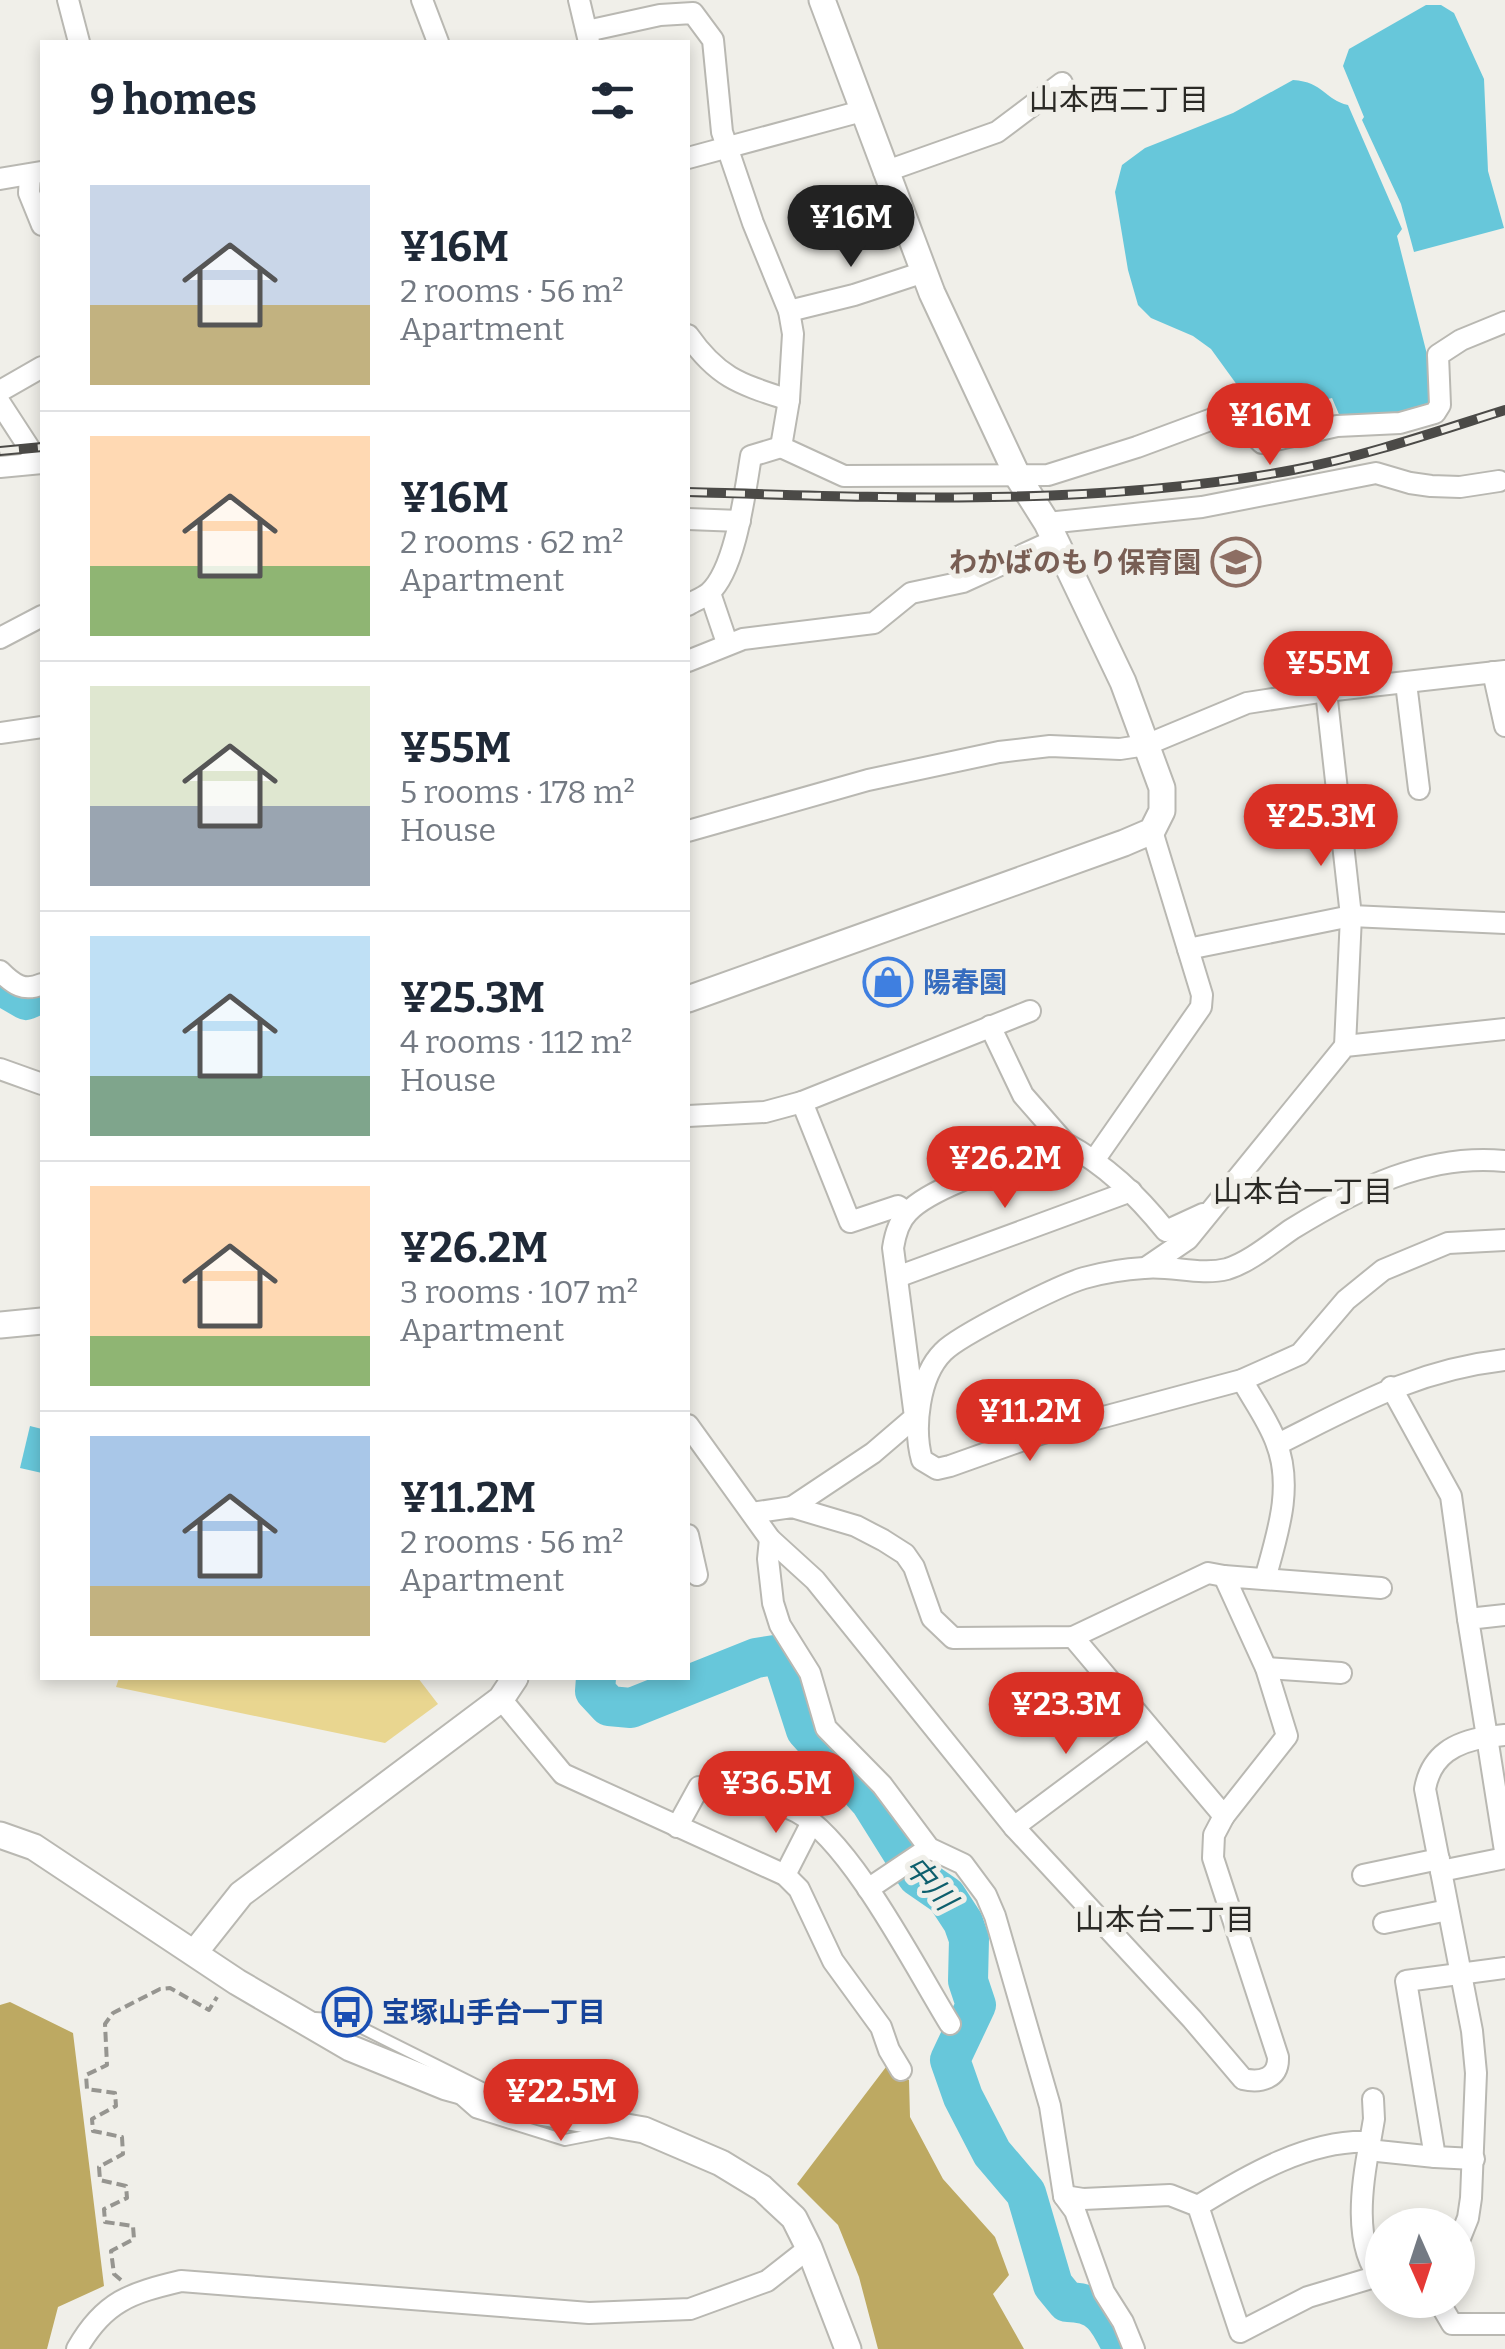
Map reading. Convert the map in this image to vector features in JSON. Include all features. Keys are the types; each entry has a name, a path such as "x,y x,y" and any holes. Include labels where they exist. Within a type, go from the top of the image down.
{"street":[{"path":"68,0 78,40"},
{"path":"422,0 437,40"},
{"path":"579,0 588,37 660,15 693,12 713,40 722,132 789,311 793,334 780,446"},
{"path":"822,0 924,272 1018,477 1051,532 1122,682 1162,788 1162,811 1152,831 1202,995 1201,1007 1096,1159"},
{"path":"884,172 996,132 1062,84"},
{"path":"690,158 862,111"},
{"path":"0,180 36,174 29,193 40,219"},
{"path":"789,311 924,272"},
{"path":"690,604 710,592 727,563 740,521 751,456 780,446 844,476 1048,476 1226,414 1240,421 1262,443 1337,426 1400,423 1424,418 1435,413 1440,405 1438,355 1505,322"},
{"path":"690,338 708,364 729,378 788,400"},
{"path":"0,391 40,369"},
{"path":"0,403 40,462"},
{"path":"0,467 40,463"},
{"path":"690,660 727,644 874,623 911,593 963,582 1051,532 1376,473 1431,486 1460,487 1499,481"},
{"path":"690,519 740,521"},
{"path":"710,592 727,644"},
{"path":"0,638 40,617"},
{"path":"690,830 868,780 999,752 1050,746 1146,745 1247,704 1326,691 1499,672 1505,726"},
{"path":"1406,683 1419,789"},
{"path":"1146,1267 1188,1239 1346,1046 1352,916 1326,691"},
{"path":"0,733 40,728"},
{"path":"690,998 1152,831"},
{"path":"1188,949 1352,916 1505,923"},
{"path":"0,972 20,987 40,985"},
{"path":"690,1116 765,1112 802,1102 1030,1012"},
{"path":"990,1026 1023,1096 1065,1143 1096,1159 1166,1232 1210,1211"},
{"path":"1346,1046 1505,1029"},
{"path":"0,1069 40,1083"},
{"path":"802,1102 850,1222 898,1206 907,1212"},
{"path":"1065,1143 932,1194 907,1212 896,1234 893,1248 922,1460 937,1468 1040,1434 1242,1380 1300,1354 1346,1300 1383,1270 1448,1242 1505,1240"},
{"path":"752,1514 792,1507 873,1453 917,1417 930,1372 951,1344 1082,1278 1146,1267 1193,1271 1228,1268 1386,1178 1443,1163 1505,1161"},
{"path":"897,1276 1131,1192"},
{"path":"0,1326 40,1321"},
{"path":"1278,1444 1391,1387 1426,1374 1505,1360"},
{"path":"1242,1380 1278,1444 1284,1509 1265,1579"},
{"path":"1363,1875 1505,1854 1496,1736 1468,1620 1451,1496 1391,1387"},
{"path":"690,1429 770,1539 815,1580 1014,1827 1192,2019 1242,2080 1262,2081 1272,2076 1278,2057 1213,1858 1214,1835 1224,1816 1287,1736 1266,1668 1224,1576"},
{"path":"792,1507 856,1526 904,1554 914,1567 932,1618 953,1638 1073,1637 1208,1573 1380,1588"},
{"path":"770,1539 772,1603 780,1625 810,1674 826,1728 882,1785 930,1848 964,1864 996,1916 1050,2106 1064,2196 1075,2210 1104,2292 1134,2349"},
{"path":"690,1545 697,1575"},
{"path":"1468,1620 1505,1614"},
{"path":"1073,1637 1224,1816"},
{"path":"1266,1668 1341,1673"},
{"path":"195,1952 241,1894 508,1688 563,1774 785,1874 800,1889 833,1961 881,2027 901,2070"},
{"path":"1014,1827 1148,1727"},
{"path":"1469,2208 1476,2073 1462,1972 1425,1789 1431,1766 1440,1755 1466,1740 1496,1736"},
{"path":"754,1796 757,1765"},
{"path":"677,1826 699,1787 754,1796 794,1810 812,1822 868,1889 950,2024"},
{"path":"785,1874 812,1822"},
{"path":"0,1835 34,1847 237,1982 350,2048 446,2087 507,2104 644,2130 721,2163 762,2188 794,2218 810,2248 848,2349"},
{"path":"868,1889 930,1848"},
{"path":"1384,1922 1448,1910"},
{"path":"1435,2157 1406,1981 1505,1968"},
{"path":"1365,2208 1374,2120 1372,2099"},
{"path":"1198,2206 1232,2185 1343,2140 1474,2160"},
{"path":"1064,2196 1083,2199 1170,2194 1198,2206 1240,2332 1308,2297 1365,2282"},
{"path":"77,2349 97,2319 131,2293 180,2281 589,2313 690,2309 767,2281 810,2248"},
{"path":"1448,2318 1452,2324 1505,2324"}],"lane":[{"path":"294,2016 346,2020 468,2079 507,2104"},
{"path":"446,2087 476,2112 565,2140 626,2128"}],"path":[{"path":"114,2274 111,2251 134,2239 133,2226 105,2222 104,2208 127,2198 126,2186 100,2180 99,2168 123,2154 122,2137 93,2131 92,2119 116,2106 116,2093 86,2089 86,2075 107,2065 104,2024 113,2013 160,1988 170,1988 209,2010 222,1990"}],"shaded area":[{"path":"118,1680 420,1680 438,1704 385,1743 116,1687"},
{"path":"10,2002 73,2033 104,2286 58,2307 47,2349 0,2349 0,2005"},
{"path":"886,2067 909,2080 910,2117 943,2179 995,2237 1009,2275 993,2294 1024,2349 878,2349 859,2277 838,2225 797,2184"}],"water":[{"path":"1426,5 1441,5 1454,13 1484,79 1488,171 1504,228 1414,252 1401,204 1362,120 1343,66 1349,49"},
{"path":"1293,80 1318,87 1348,105 1402,229 1397,236 1435,394 1426,411 1341,419 1332,398 1290,409 1297,431 1270,436 1244,417 1240,389 1211,349 1193,336 1151,318 1138,305 1115,192 1122,165 1145,148 1233,113"},
{"path":"30,1426 40,1428 40,1473 20,1468"}],"waterway":[{"name":"中川","path":"0,985 26,1000 40,994"},
{"name":"中川","path":"596,1680 595,1691 609,1706 631,1708 756,1658 775,1655 785,1665 806,1730 870,1801 917,1876 946,1896 963,1922 969,1939 968,1981 976,2005 950,2060 963,2097 992,2153 1026,2193 1053,2285 1067,2302 1096,2309 1123,2349"}],"railway":[{"path":"690,492 991,497 1142,490 1293,470 1400,443 1505,410"},
{"path":"0,451 40,447"}],"place":[{"name":"わかばのもり保育園","path":"1236,562"},
{"name":"陽春園","path":"888,982"},
{"name":"宝塚山手台一丁目","path":"347,2012"}],"district":[{"name":"山本西二丁目","path":"1119,100"},
{"name":"山本台一丁目","path":"1303,1192"},
{"name":"山本台二丁目","path":"1165,1920"}]}
